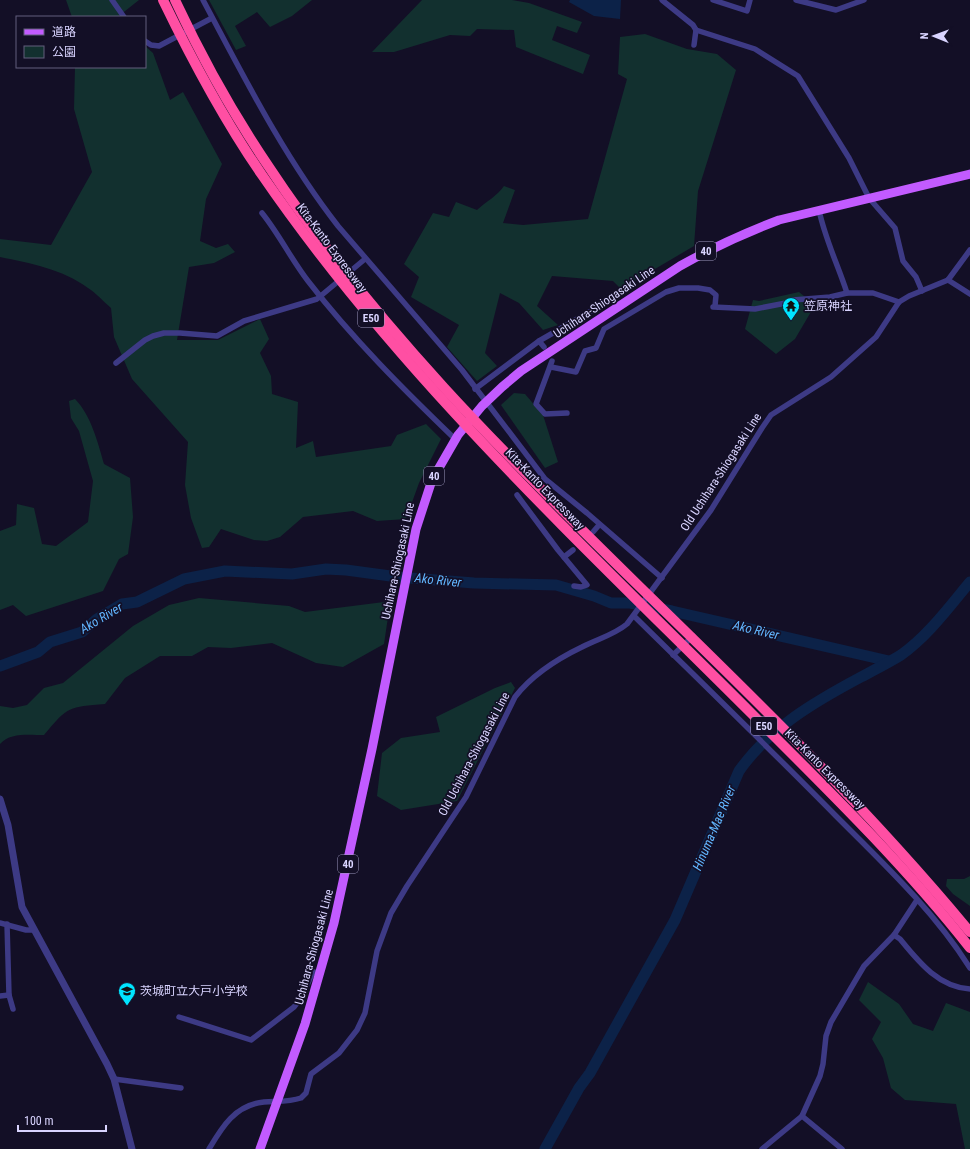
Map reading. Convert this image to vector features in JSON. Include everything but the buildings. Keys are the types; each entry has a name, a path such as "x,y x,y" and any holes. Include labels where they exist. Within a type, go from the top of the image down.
{"highway":[{"name":"Kita-Kanto Expressway","path":"163,0 183,40 233,130 261,174 332,271 446,404 555,519 898,856 970,948"},
{"name":"Kita-Kanto Expressway","path":"175,0 192,36 246,130 278,180 340,264 438,381 562,512 642,588 778,724 898,856 970,932"}],"main road":[{"name":"Uchihara-Shiogasaki Line","path":"260,1149 305,1024 321,973 347,866 418,521 432,480 456,437 484,404 521,371 680,266 728,240 780,220 970,174"}],"street":[{"path":"112,0 123,16"},
{"path":"203,0 211,18 253,96 295,165 324,209 362,261 452,359 475,389 484,404 545,479 662,578"},
{"path":"662,0 693,25 696,30 694,45"},
{"path":"713,0 747,10 750,0"},
{"path":"796,0 836,10 864,0"},
{"path":"146,42 159,46 211,18"},
{"path":"696,30 755,49 798,76 849,158 869,198 895,228 903,261 916,277 922,291"},
{"path":"819,210 825,236 838,263 847,293"},
{"path":"262,213 307,279 322,294 376,362 456,437"},
{"path":"567,413 545,414 536,404 552,364 576,372 585,351 596,348 604,329 666,292 687,287 710,290 715,294 714,307 746,310 786,303 793,300 830,297 847,293 873,293 899,302 948,280 970,250"},
{"path":"116,363 144,340 153,336 164,333 180,333 217,336 244,321 317,299 362,261"},
{"path":"948,280 970,294"},
{"path":"475,389 539,342 612,299 618,307"},
{"name":"Old Uchihara-Shiogasaki Line","path":"209,1149 222,1126 232,1116 254,1104 301,1098 306,1093 312,1074 339,1053 357,1030 368,1001 377,951 392,913 407,886 466,797 515,697 524,685 541,672 582,647 621,629 634,616 720,497 771,415 831,377 869,344 876,337 899,302"},
{"path":"539,342 544,347"},
{"path":"517,495 564,557 587,584 582,586 574,586"},
{"path":"593,532 600,525"},
{"path":"564,557 573,550"},
{"path":"634,616 777,757 917,900 946,932 970,968"},
{"path":"681,621 772,711"},
{"path":"673,655 694,634"},
{"path":"0,799 8,825 22,907 114,1078 132,1149"},
{"path":"762,1149 802,1116 820,1076 826,1036 831,1022 864,966 894,935 917,900"},
{"path":"0,922 26,930 34,930"},
{"path":"7,924 9,996 13,1009"},
{"path":"894,935 900,939 932,974 950,984 970,989"},
{"path":"0,952 8,951"},
{"path":"179,1017 251,1040 294,1007 301,998 313,972 321,973"},
{"path":"0,996 9,996"},
{"path":"114,1078 181,1088"},
{"path":"802,1116 842,1149"}],"green space":[{"path":"66,0 139,0 120,16 72,16"},
{"path":"209,0 312,0 292,16 270,27 257,12 235,26 246,46 236,50"},
{"path":"422,0 512,0 529,3 582,22 577,33 557,26 552,40 590,55 583,74 516,47 514,30 477,29 470,36 450,35 394,52 372,52"},
{"path":"645,34 687,49 717,54 736,70 698,191 694,246 621,289 613,281 552,276 537,306 558,325 543,330 519,303 500,293 485,353 497,366 477,381 447,347 459,325 411,297 419,277 404,264 433,213 449,217 456,202 477,210 495,196 504,186 515,190 503,223 523,225 588,219 627,79 618,74 620,37"},
{"path":"146,47 153,53 170,100 183,92 222,164 206,199 200,241 216,248 228,244 235,252 214,263 189,267 177,340 218,340 260,319 269,339 260,353 271,376 272,394 298,402 296,448 313,441 316,457 391,446 397,435 426,424 441,439 419,483 406,519 377,521 353,511 303,517 280,537 267,541 254,540 221,529 209,547 202,548 191,518 185,485 188,442 132,379 114,337 111,308 91,290 68,276 34,264 0,257 0,239 51,245 92,172 74,109 75,68 146,68"},
{"path":"799,292 815,305 795,339 776,354 745,329 753,300 759,301"},
{"path":"514,393 525,394 543,415 558,462 545,468 501,405"},
{"path":"75,399 90,421 104,464 130,478 133,517 128,554 119,559 103,591 26,616 13,605 0,610 0,531 16,525 17,504 34,508 42,544 56,546 88,522 93,481 79,431 71,418 69,401"},
{"path":"199,598 289,606 305,612 384,602 388,617 384,644 343,667 316,663 272,643 231,648 208,647 192,656 160,656 125,678 105,704 76,707 64,713 44,735 15,736 4,740 0,744 0,706 13,708 27,705 44,688 63,683 133,626 169,605"},
{"path":"511,682 515,688 457,801 401,810 377,796 382,753 401,738 440,732 436,717 495,688"},
{"path":"970,876 970,906 953,894 946,886 947,879 964,879"},
{"path":"868,982 899,1004 913,1024 933,1031 946,1003 970,1012 970,1149 965,1149 956,1104 905,1100 891,1088 883,1058 872,1039 881,1022 859,1000"}],"water":[{"path":"570,0 621,0 620,19 594,16 569,2"}],"waterway":[{"name":"Ako River","path":"0,666 38,652 50,642 82,632 97,619 122,604 137,602 184,579 225,571 292,574 326,569 474,583 556,585 594,596 611,603 630,603 672,611 889,661"},
{"name":"Hinuma-Mae River","path":"545,1149 579,1088 590,1073 675,920 739,771 764,742 794,717 827,696 896,658 911,647 938,621 970,582"}],"place":[{"name":"笠原神社","path":"791,321"},
{"name":"茨城町立大戸小学校","path":"127,1006"}]}
